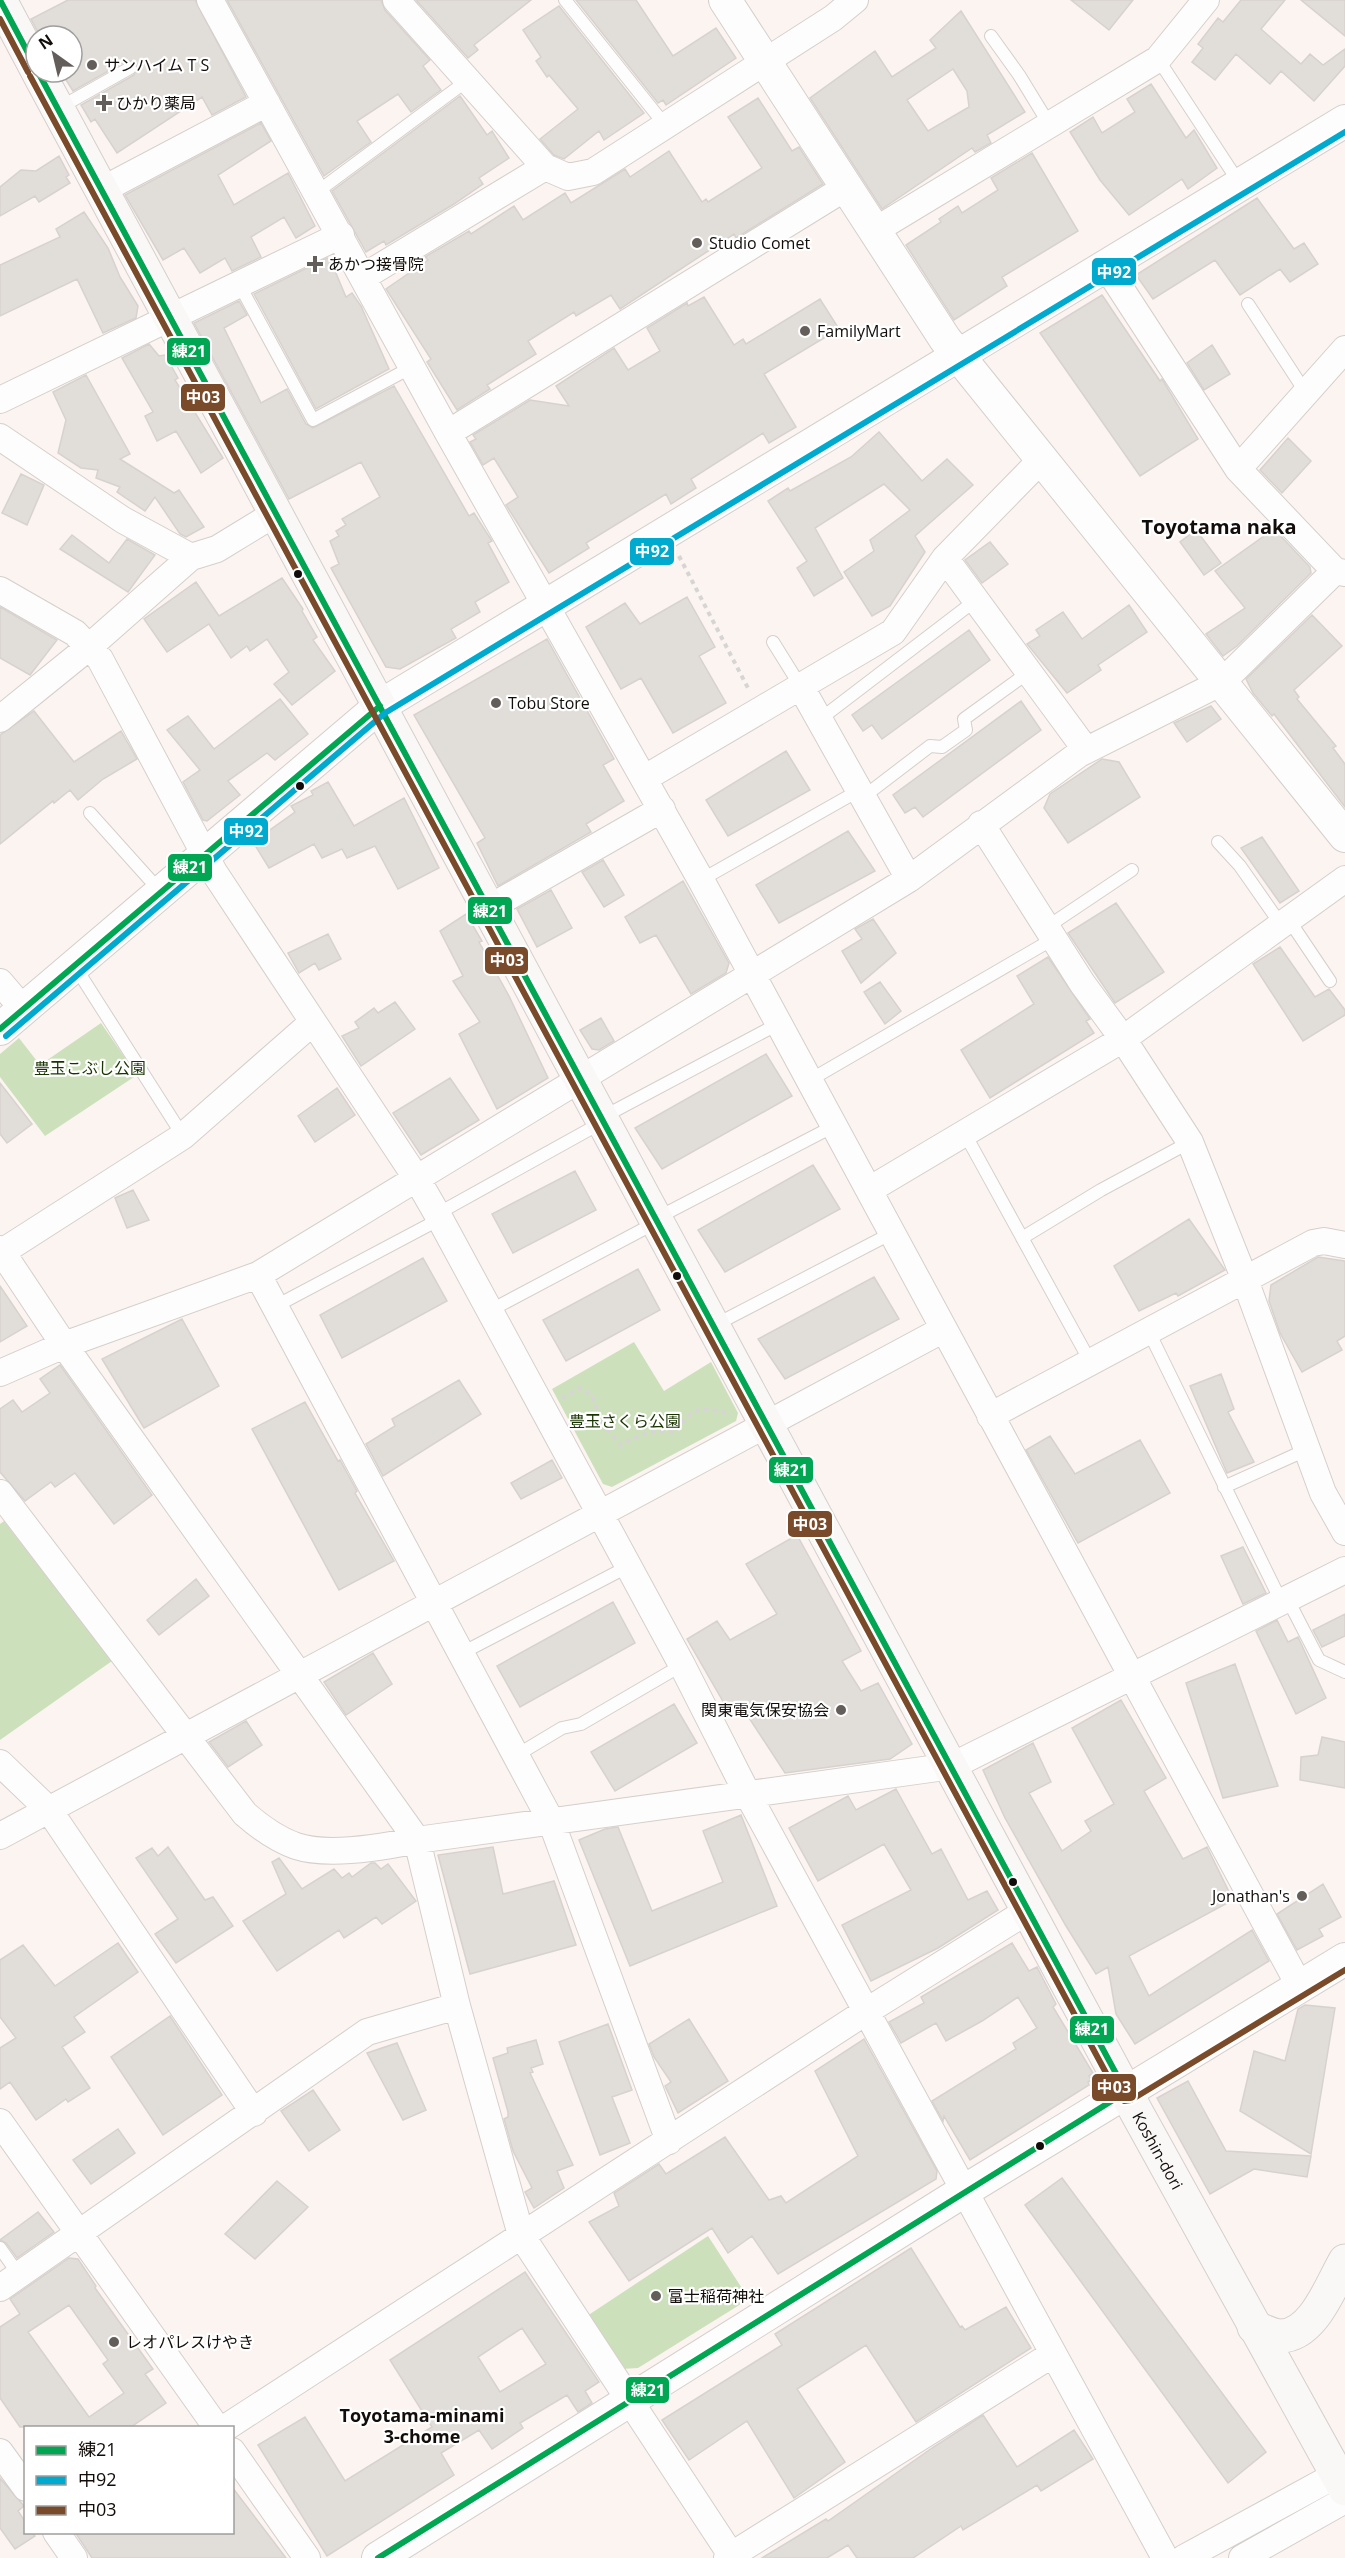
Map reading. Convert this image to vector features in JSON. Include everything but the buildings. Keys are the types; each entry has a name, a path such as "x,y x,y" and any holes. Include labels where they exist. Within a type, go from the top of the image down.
{"main road":[{"path":"0,0 24,45"},
{"name":"Koshin-dori","path":"44,84 714,1326 751,1420 952,1766 1126,2092 1342,2488"},
{"path":"1254,2327 1280,2336 1293,2333 1306,2325 1345,2261"}],"street":[{"path":"210,0 448,433 662,808 1299,1985"},
{"path":"396,0 545,166 568,177 593,172 833,18 855,0"},
{"path":"724,0 845,188 957,355 1040,461 1345,836"},
{"path":"874,231 1158,59 1206,0"},
{"path":"102,190 267,103"},
{"path":"0,982 11,1019 380,706 546,603 1345,121"},
{"path":"363,277 545,166"},
{"path":"448,433 845,188"},
{"path":"0,400 340,235"},
{"path":"0,1373 64,1345 258,1275 580,1080 751,973 909,879 981,824 1086,750 1222,682 1340,572 1238,469 1106,266"},
{"path":"1238,469 1345,349"},
{"path":"0,437 123,520 191,557"},
{"path":"645,778 893,633 945,558 1040,461"},
{"path":"0,719 89,647 191,557 217,549 276,513"},
{"path":"945,558 1086,750"},
{"path":"0,590 75,633 100,659 206,853 214,872 417,1179 439,1216 682,1665 747,1793 1165,2558"},
{"path":"801,687 909,879"},
{"path":"489,908 662,808"},
{"path":"981,824 1050,933 1190,1142 1245,1280 1323,1493 1345,1532"},
{"path":"869,1190 1123,1039 1345,879"},
{"path":"313,1022 183,1136 1,1250 64,1345 417,1840 457,2006 521,2235 731,2557 1053,2354"},
{"path":"990,1416 1312,1243 1323,1241 1345,1245"},
{"path":"258,1275 551,1821 669,2141"},
{"path":"0,1836 600,1513 751,1420 944,1329"},
{"path":"0,1493 245,1814 278,1837 298,1846 336,1850 392,1845 747,1793 952,1766 1345,1570"},
{"path":"0,1763 49,1810 254,2113"},
{"path":"227,2426 867,2011 1029,1910"},
{"path":"378,2558 963,2192 1345,1959"},
{"path":"10,2282 367,2032 457,2006"},
{"path":"0,2122 216,2426"},
{"path":"0,2452 24,2485"},
{"path":"234,2454 307,2558"},
{"path":"1184,2558 1342,2488"},
{"path":"1242,2558 1342,2488"},
{"path":"57,2534 74,2558"}],"lane":[{"path":"565,0 665,124"},
{"path":"991,36 1019,75 1049,124"},
{"path":"1158,59 1241,185"},
{"path":"58,109 130,68"},
{"path":"317,192 468,80"},
{"path":"239,284 313,420 412,367"},
{"path":"1248,304 1306,393"},
{"path":"819,720 976,600"},
{"path":"773,642 801,687"},
{"path":"701,880 860,794 930,746 942,747 966,730 964,719 1029,672"},
{"path":"90,813 161,892"},
{"path":"1218,842 1286,923 1330,981"},
{"path":"810,1080 1050,933 1132,870"},
{"path":"74,964 183,1136"},
{"path":"274,1306 439,1216 602,1120 778,1024"},
{"path":"491,1310 834,1126"},
{"path":"965,1134 1091,1363"},
{"path":"1023,1238 1101,1190 1190,1142"},
{"path":"714,1326 891,1233"},
{"path":"1149,1332 1224,1487 1284,1600 1319,1660 1345,1672"},
{"path":"1224,1487 1306,1450"},
{"path":"462,1653 629,1566"},
{"path":"516,1755 562,1728 581,1724 682,1665"},
{"path":"0,2248 10,2282"}],"path":[{"path":"666,531 760,711"},
{"path":"558,1400 580,1388 592,1395 602,1423 621,1445 645,1432 659,1430 675,1433 686,1415 702,1408 751,1420"}],"green space":[{"name":"豊玉こぶし公園","path":"101,1023 137,1075 45,1136 0,1077 0,1054 19,1038 40,1065"},
{"name":"豊玉さくら公園","path":"634,1342 664,1391 711,1362 738,1413 736,1421 612,1487 603,1484 552,1389"},
{"path":"4,1521 112,1661 0,1740 0,1524"},
{"path":"708,2236 749,2299 638,2368 621,2369 587,2316"}],"transit line":[{"name":"練21","path":"0,0 24,45"},
{"name":"中03","path":"0,19 24,64"},
{"name":"中03","path":"34,84 1119,2097 1124,2101 1131,2100 1345,1970"},
{"name":"練21","path":"44,84 1126,2092 378,2558"},
{"name":"中92","path":"6,1036 385,713 1345,132"},
{"name":"練21","path":"0,1029 380,706"}],"place":[{"name":"サンハイム T S","path":"92,65"},
{"name":"ひかり薬局","path":"104,103"},
{"name":"Studio Comet","path":"697,243"},
{"name":"あかつ接骨院","path":"315,264"},
{"name":"FamilyMart","path":"805,331"},
{"name":"Tobu Store","path":"496,703"},
{"name":"関東電気保安協会","path":"841,1710"},
{"name":"Jonathan's","path":"1302,1896"},
{"name":"富士稲荷神社","path":"656,2296"},
{"name":"レオパレスけやき","path":"114,2342"}],"district":[{"name":"Toyotama naka","path":"1219,526"},
{"name":"Toyotama-minami 3-chome","path":"422,2425"}]}
